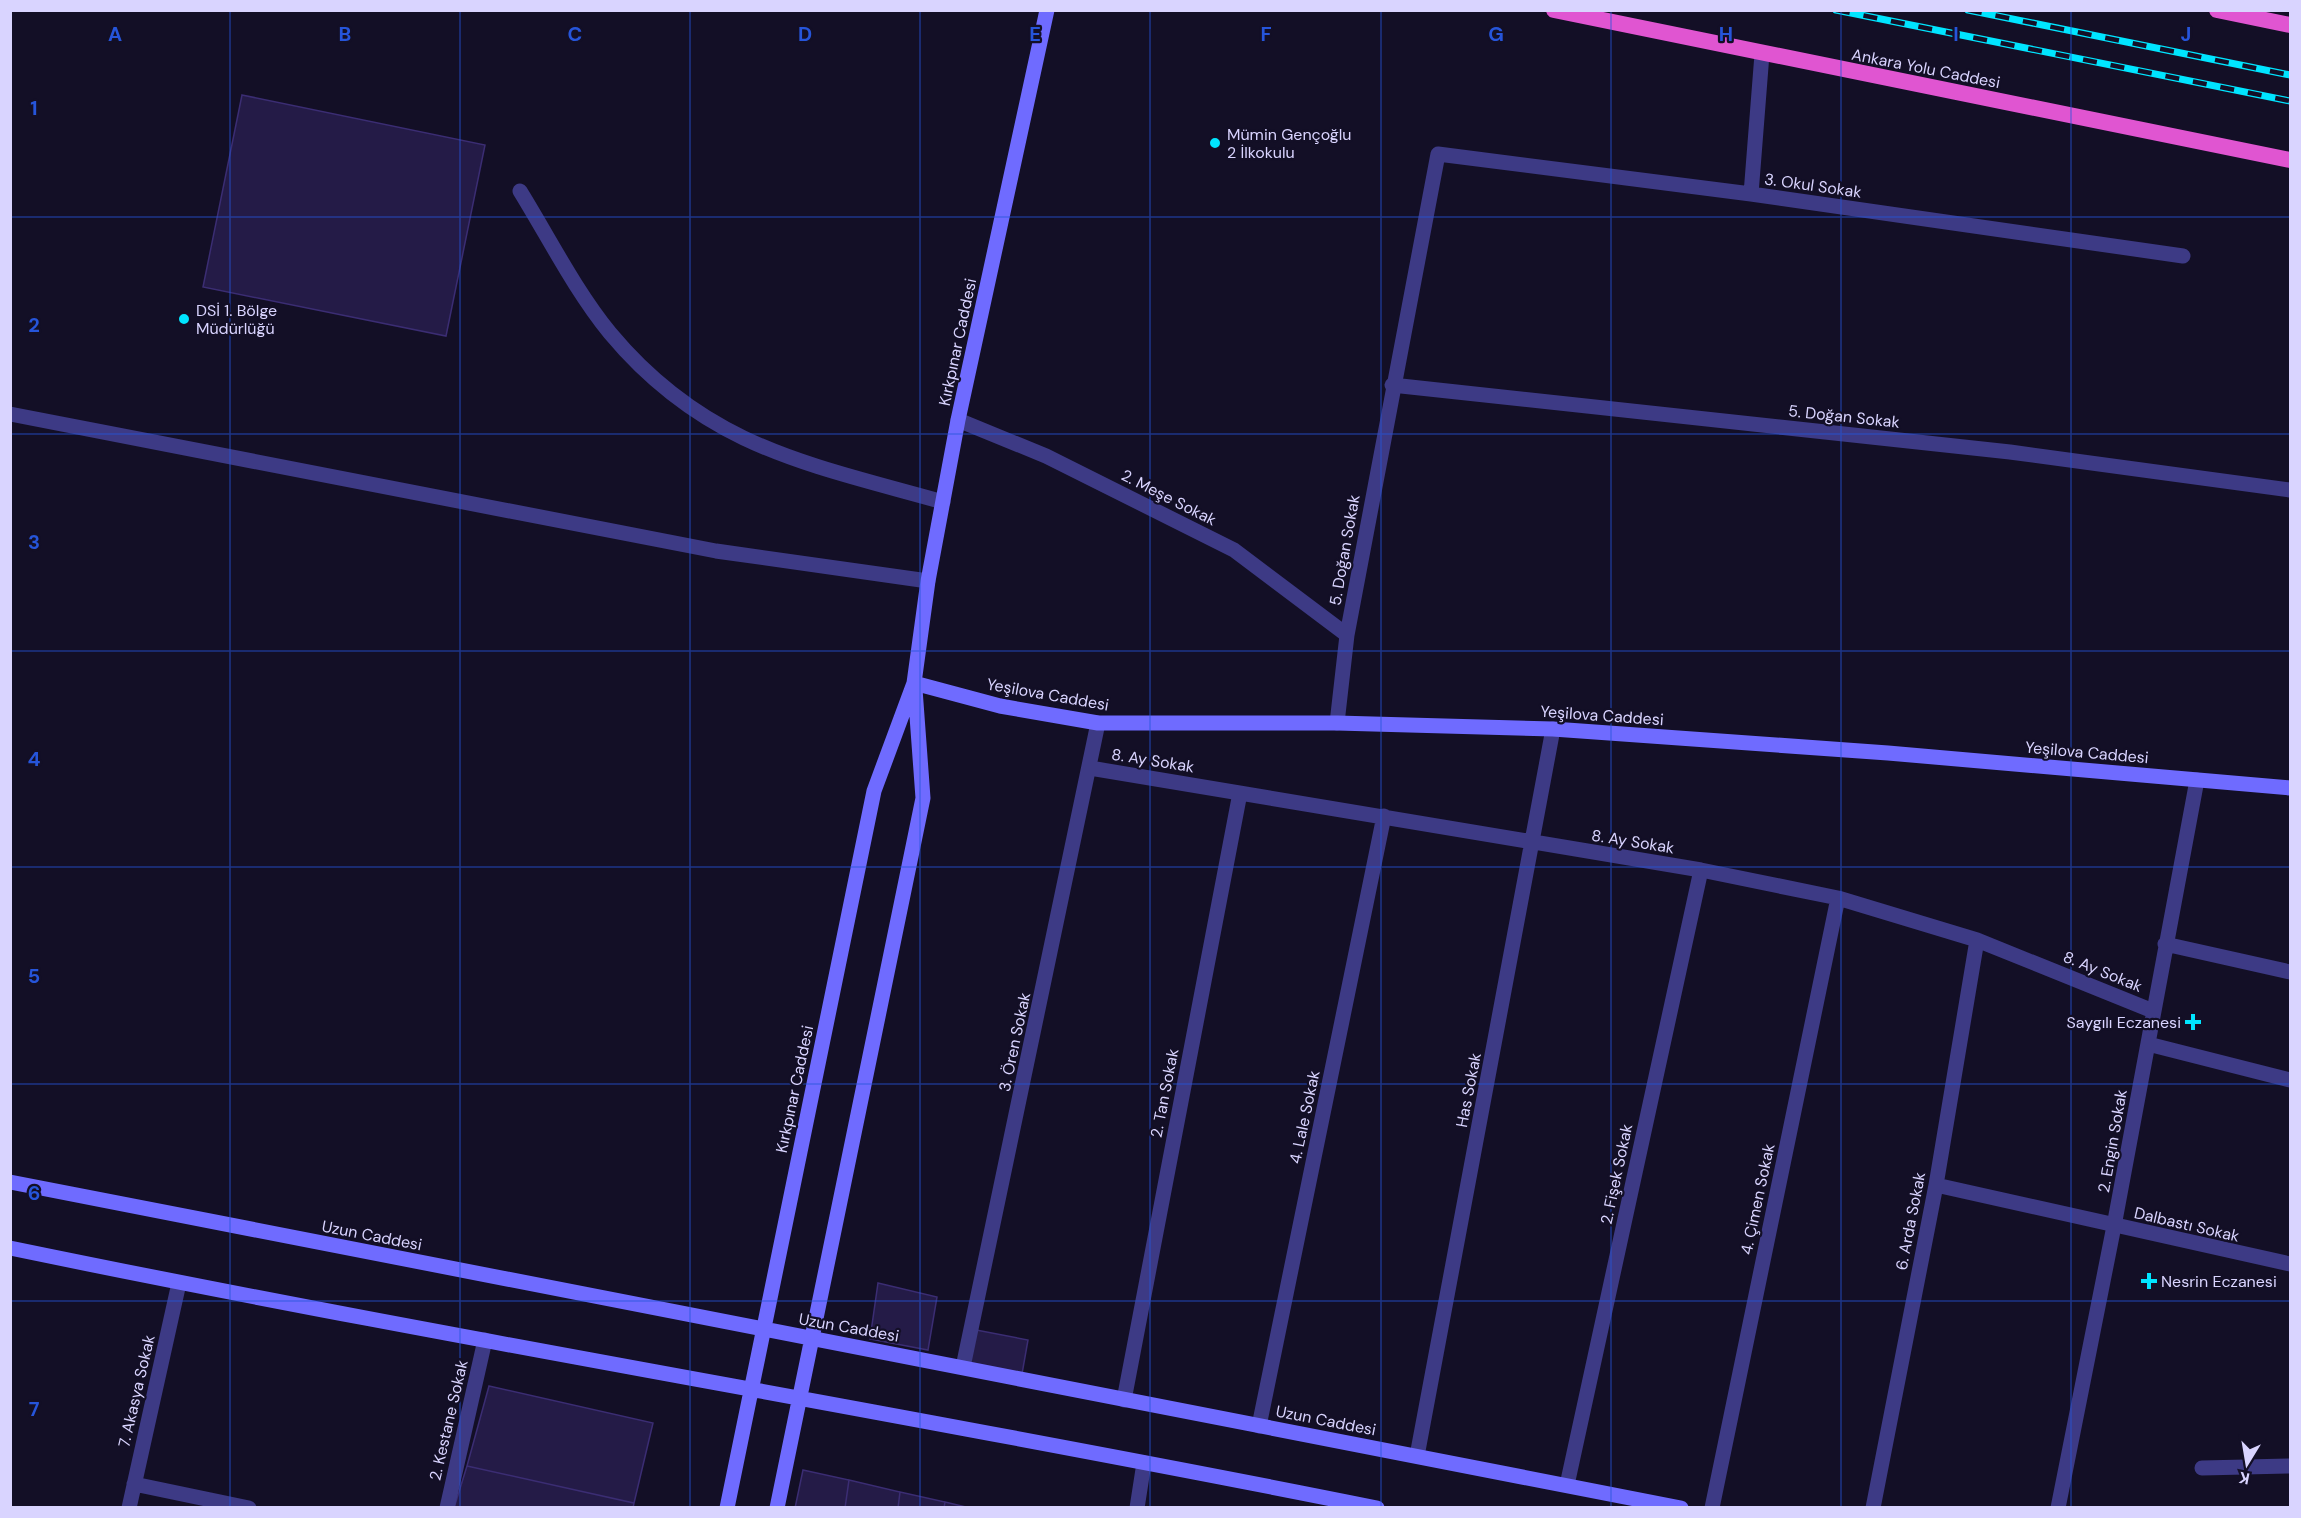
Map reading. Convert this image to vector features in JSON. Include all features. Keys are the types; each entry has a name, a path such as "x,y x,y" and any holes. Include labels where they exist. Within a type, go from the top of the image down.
{"highway":[{"name":"Ankara Yolu Caddesi","path":"1554,10 1762,54 2290,159"},
{"path":"2217,10 2290,25"}],"main road":[{"name":"Kırkpınar Caddesi","path":"777,1508 923,798 914,683 928,581 958,420 1047,10"},
{"name":"Kırkpınar Caddesi","path":"727,1508 874,791 914,683"},
{"name":"Yeşilova Caddesi","path":"914,683 1000,706 1098,723 1337,723 1553,729 1888,753 2290,788"},
{"name":"Uzun Caddesi","path":"10,1182 1681,1508"},
{"path":"10,1248 179,1283 799,1396 1144,1463 1335,1503 1377,1508"}],"street":[{"path":"1751,194 1762,54"},
{"name":"3. Okul Sokak","path":"1438,154 1751,194 2183,256"},
{"name":"5. Doğan Sokak","path":"1337,723 1347,635 1392,385 1438,154"},
{"path":"519,191 609,331 638,364 671,394 706,419 744,440 783,456 943,502"},
{"name":"5. Doğan Sokak","path":"1392,385 2010,452 2290,490"},
{"path":"10,414 716,551 928,581"},
{"name":"2. Meşe Sokak","path":"958,420 1046,456 1234,550 1347,635"},
{"name":"3. Ören Sokak","path":"963,1367 1098,723"},
{"name":"Has Sokak","path":"1417,1456 1553,729"},
{"name":"8. Ay Sokak","path":"1090,768 1701,870 1838,898 1977,940 2153,1011"},
{"name":"2. Engin Sokak","path":"2058,1508 2198,780"},
{"name":"2. Tan Sokak","path":"1124,1400 1240,793"},
{"name":"4. Lale Sokak","path":"1259,1425 1384,816"},
{"name":"2. Fişek Sokak","path":"1567,1485 1701,870"},
{"name":"4. Çimen Sokak","path":"1712,1508 1838,898"},
{"name":"6. Arda Sokak","path":"1873,1508 1936,1185 1977,940"},
{"path":"2165,944 2290,972"},
{"path":"2148,1044 2290,1080"},
{"name":"Dalbastı Sokak","path":"1936,1185 2290,1264"},
{"name":"7. Akasya Sokak","path":"129,1508 179,1283"},
{"name":"2. Kestane Sokak","path":"447,1508 485,1340"},
{"path":"1137,1508 1144,1463"},
{"path":"2202,1468 2290,1466"},
{"path":"134,1484 249,1508"}],"building":[{"path":"242,95 485,145 446,336 203,287"},
{"path":"878,1283 937,1297 928,1350 870,1339"},
{"path":"971,1329 1028,1340 1022,1374 963,1367"},
{"path":"489,1386 653,1423 634,1503 467,1466"},
{"path":"467,1466 634,1503 633,1508 454,1508"},
{"path":"803,1470 849,1480 845,1508 795,1508"},
{"path":"849,1480 900,1492 898,1508 845,1508"},
{"path":"900,1492 945,1502 944,1508 898,1508"},
{"path":"945,1502 970,1508 944,1508"}],"railway":[{"path":"1836,10 2290,101"},
{"path":"1968,10 2290,75"}],"place":[{"name":"Mümin Gençoğlu 2 İlkokulu","path":"1215,143"},
{"name":"DSİ 1. Bölge Müdürlüğü","path":"184,319"},
{"name":"Saygılı Eczanesi","path":"2193,1022"},
{"name":"Nesrin Eczanesi","path":"2149,1281"}]}
